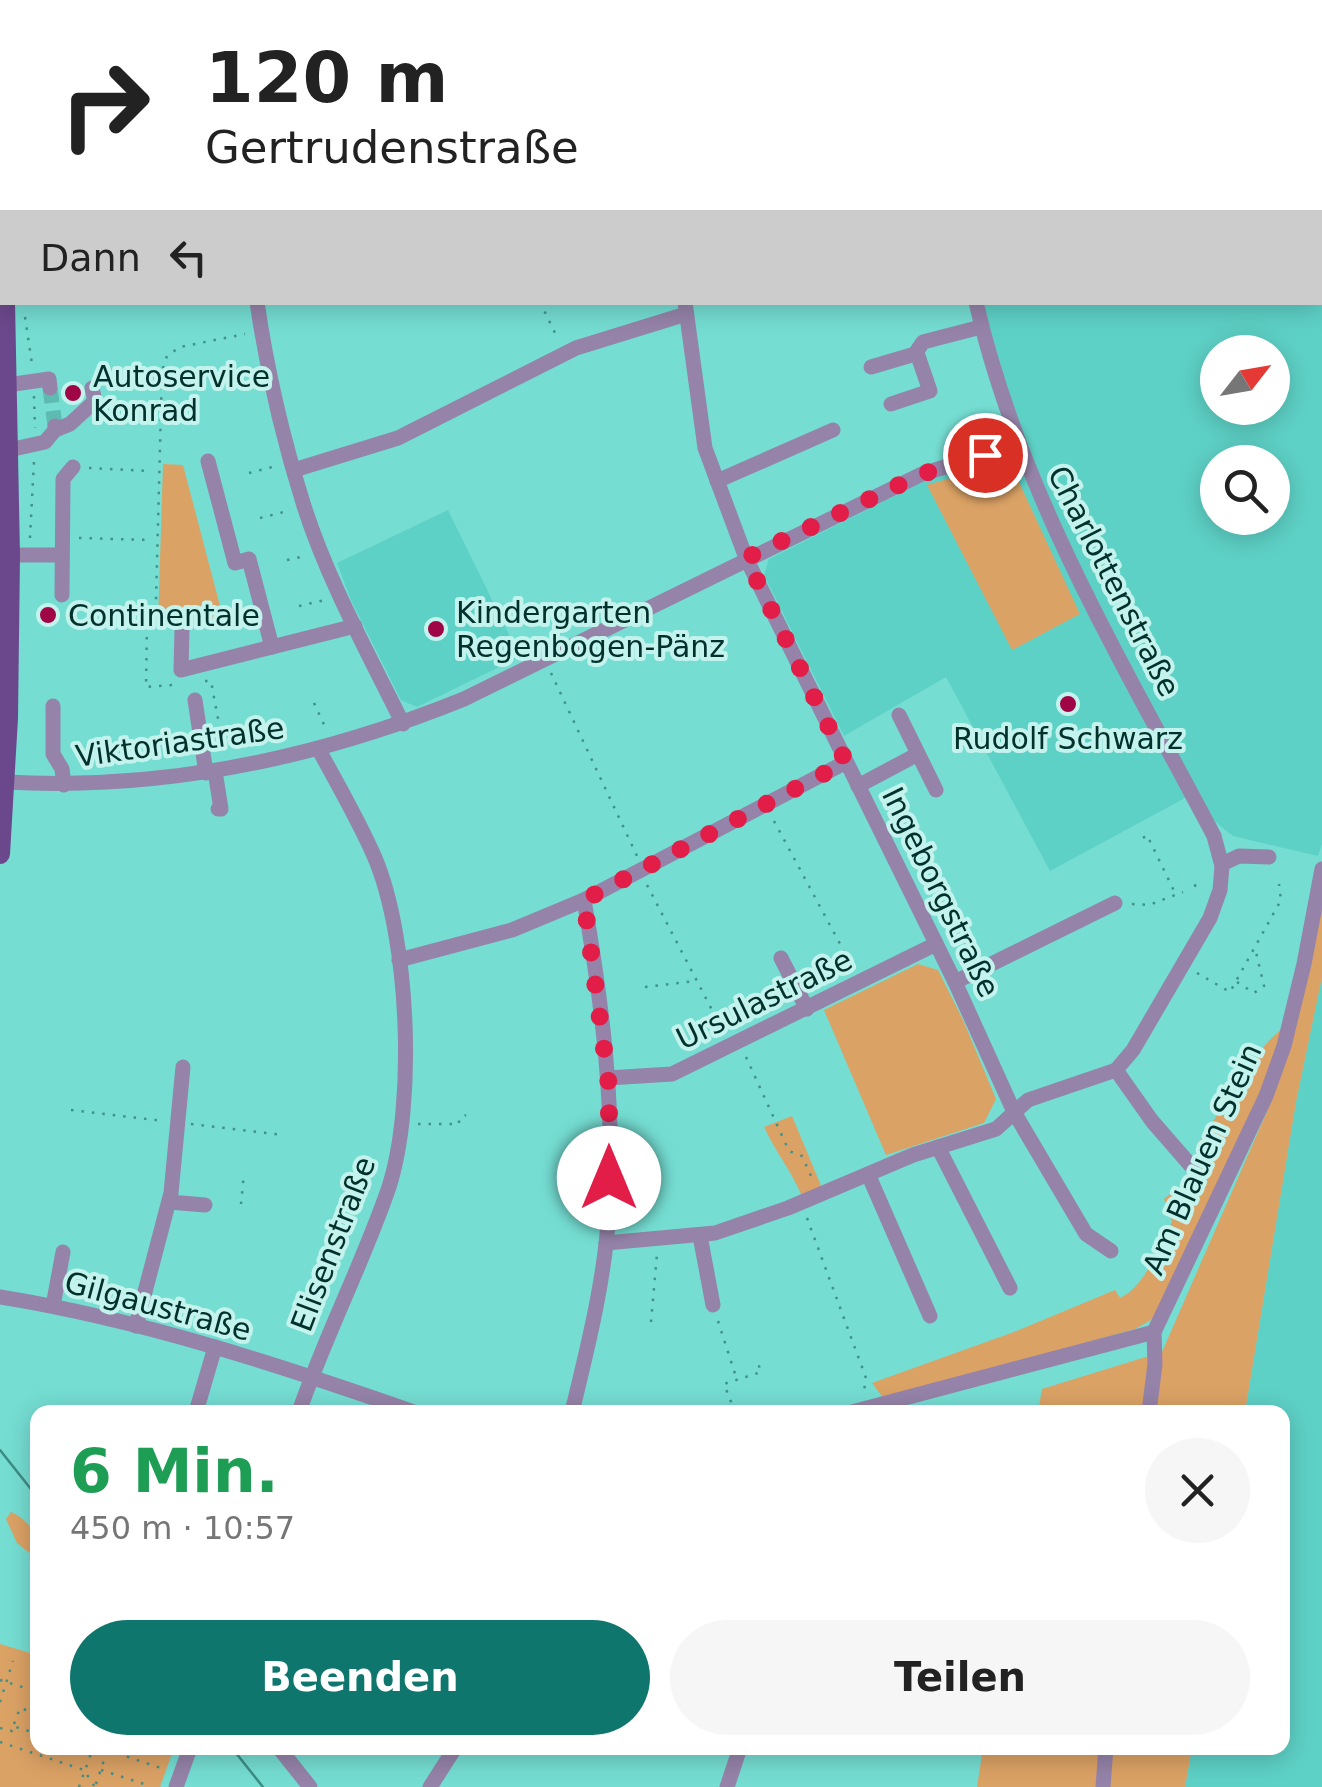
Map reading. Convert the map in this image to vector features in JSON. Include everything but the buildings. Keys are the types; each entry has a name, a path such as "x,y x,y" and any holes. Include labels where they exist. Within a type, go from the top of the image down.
{"main road":[{"path":"0,854 10,555 5,305"},
{"path":"0,410 9,450"}],"street":[{"path":"257,305 272,389 304,507 341,596 403,724"},
{"name":"Charlottenstraße","path":"977,305 1017,445 1062,546 1214,836 1222,864"},
{"path":"293,466 398,438 565,353 686,308"},
{"name":"Ingeborgstraße","path":"686,308 705,448 746,558 955,982 1014,1112 1086,1234 1111,1251"},
{"path":"891,404 930,392 918,352 923,342 981,327"},
{"path":"871,367 918,352"},
{"path":"4,385 49,380 50,388"},
{"path":"9,450 45,442 55,428 70,424 95,401 92,388"},
{"path":"717,482 832,430"},
{"name":"Viktoriastraße","path":"5,782 64,785 216,771 326,748 403,724 464,698 922,474 1017,445"},
{"path":"208,461 235,563 250,559 272,647"},
{"path":"62,595 63,479 72,467"},
{"path":"10,555 62,555"},
{"path":"182,629 181,670 355,626"},
{"path":"194,700 216,771 218,809"},
{"path":"53,706 52,754 62,769 64,785"},
{"path":"899,715 936,790"},
{"name":"Elisenstraße","path":"302,1405 388,1188 401,1141 406,1024 399,960 376,860 326,748"},
{"path":"858,786 918,754"},
{"path":"399,960 512,930 584,900 846,762"},
{"path":"606,1242 700,1236 801,1202 938,1147 996,1129 1028,1100 1116,1070 1133,1050 1210,918 1220,890 1222,864 1239,856 1269,857"},
{"name":"Am Blauen Stein","path":"1150,1405 1154,1332 1266,1096 1284,1046 1322,868"},
{"path":"574,1405 593,1327 609,1209 608,1078 584,900"},
{"path":"955,982 1115,902"},
{"name":"Ursulastraße","path":"608,1078 672,1074 936,944"},
{"path":"780,958 807,1008"},
{"path":"136,1326 169,1202 183,1067"},
{"path":"1116,1070 1152,1121 1192,1167"},
{"path":"938,1147 1010,1288"},
{"path":"868,1174 930,1316"},
{"path":"169,1202 205,1205"},
{"path":"700,1236 713,1306"},
{"path":"53,1306 64,1252"},
{"name":"Gilgaustraße","path":"0,1298 136,1326 312,1376 394,1405"},
{"path":"866,1405 1154,1332"},
{"path":"198,1405 215,1348"},
{"path":"176,1787 187,1755"},
{"path":"285,1755 310,1787"},
{"path":"430,1787 451,1755"},
{"path":"733,1785 739,1755"},
{"path":"1103,1787 1105,1755"}],"path":[{"path":"541,305 565,353"},
{"path":"178,684 146,687 147,624 156,600 162,371 166,356 180,347 261,330"},
{"path":"249,473 293,466"},
{"path":"72,467 151,471"},
{"path":"260,518 304,507"},
{"path":"62,538 150,540"},
{"path":"299,606 341,596"},
{"path":"544,658 641,870 697,981 735,1044 789,1152 802,1156 819,1195"},
{"path":"194,682 211,681 216,771"},
{"path":"314,704 326,748"},
{"path":"765,804 861,982"},
{"path":"1142,838 1147,835 1176,895"},
{"path":"1183,964 1230,992 1280,900 1279,884"},
{"path":"1115,902 1149,905 1183,892"},
{"path":"1236,982 1254,993 1264,986 1255,946"},
{"path":"645,987 697,981"},
{"path":"402,1124 459,1124 466,1115"},
{"path":"241,1204 244,1173"},
{"path":"801,1202 866,1378 864,1390 876,1400"},
{"path":"651,1322 658,1240"},
{"path":"713,1306 737,1380"},
{"path":"732,1405 724,1384 761,1372 756,1360"},
{"path":"0,1702 14,1661"},
{"path":"0,1680 30,1689"},
{"path":"0,1728 12,1731 20,1708 30,1711"},
{"path":"14,1726 30,1731"},
{"path":"0,1742 30,1752"},
{"path":"39,1755 84,1770 95,1787"},
{"path":"79,1787 90,1755"},
{"path":"95,1787 106,1755"},
{"path":"125,1755 161,1768"},
{"path":"101,1770 144,1784 143,1787"}],"shaded area":[{"path":"980,305 1322,305 1322,844 1318,856 1233,836 1185,798 1050,871 946,677 844,736 764,575 769,559 925,481 1021,446"},
{"path":"1002,463 1012,467 1080,614 1012,650 927,485"},
{"path":"163,464 183,465 225,625 158,624"},
{"name":"Kindergarten Regenbogen-Pänz","path":"448,510 520,657 417,707 401,700 337,563"},
{"path":"1322,881 1322,977 1296,1102 1246,1405 1039,1405 1042,1389 1162,1352 1272,1100"},
{"path":"918,964 938,970 996,1099 984,1123 886,1155 824,1010"},
{"path":"1322,977 1322,1787 1185,1787 1191,1755 1290,1755 1290,1405 1246,1405 1296,1102"},
{"path":"1285,1027 1262,1088 1163,1304 1151,1320 1135,1329 884,1399 872,1383 1014,1332 1115,1290 1120,1298 1129,1292 1151,1264 1172,1222 1164,1199 1180,1186 1188,1192 1208,1155 1198,1143 1218,1114 1230,1115 1251,1066 1266,1044"},
{"path":"792,1116 822,1188 802,1196 764,1127"},
{"path":"11,1512 30,1527 30,1553 17,1543 6,1519"},
{"path":"0,1644 30,1653 30,1755 171,1755 160,1787 0,1787"},
{"path":"982,1755 1191,1755 1185,1787 977,1787"}],"tunnel":[{"path":"50,388 55,426"}],"tram line":[{"path":"0,1450 30,1488"},
{"path":"238,1755 263,1787"}],"place":[{"name":"Autoservice Konrad","path":"73,393"},
{"name":"Continentale","path":"48,615"},
{"name":"Kindergarten Regenbogen-Pänz","path":"436,629"},
{"name":"Rudolf Schwarz","path":"1068,704"}],"route":[{"path":"609,1178 609,1086 584,900 846,762 746,558 922,474 985,455"}]}
